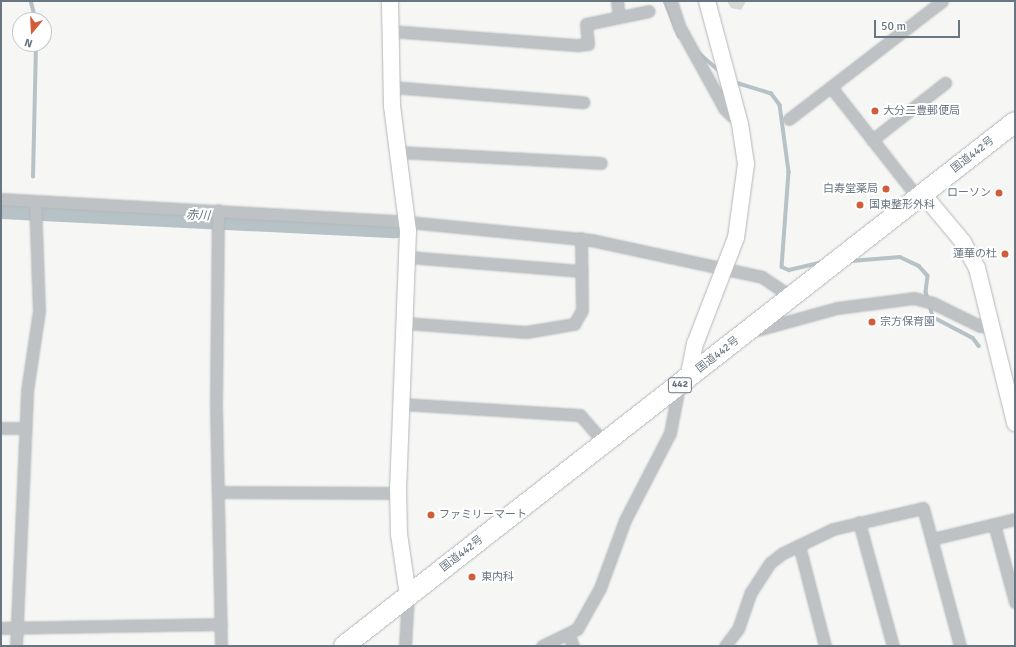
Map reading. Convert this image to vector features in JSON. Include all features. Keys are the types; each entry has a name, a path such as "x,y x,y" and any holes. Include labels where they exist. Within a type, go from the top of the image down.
{"highway":[{"name":"国道442号","path":"344,646 746,334 1015,122"}],"street":[{"path":"390,1 391,87 407,222 408,257 398,493 408,596 404,646"},
{"path":"616,1 619,17"},
{"path":"671,1 678,26 724,108 732,116 738,115"},
{"path":"542,646 571,641 600,588 622,527 668,438 683,382 739,227 745,175 745,147 738,115 707,1"},
{"path":"789,119 942,1"},
{"path":"390,31 578,45 588,44 586,24 649,11"},
{"path":"872,140 945,83"},
{"path":"391,87 582,102"},
{"path":"831,88 872,140 973,258 1015,421"},
{"path":"399,152 602,162"},
{"path":"1,199 218,210 407,222 581,238 725,268 769,279 792,297"},
{"path":"16,646 25,428 39,311 35,201"},
{"path":"218,210 216,407 219,492 221,646"},
{"path":"406,324 514,332 567,327 577,322 582,310 581,238"},
{"path":"408,257 582,271"},
{"path":"746,334 837,308 914,298 933,303 980,326 992,327"},
{"path":"402,404 580,415 605,444"},
{"path":"1,428 25,428"},
{"path":"219,492 398,493"},
{"path":"725,646 738,629 751,592 770,563 800,545 826,532 859,522 923,508 960,646"},
{"path":"932,539 1015,518"},
{"path":"859,522 892,646"},
{"path":"994,524 1015,602"},
{"path":"800,545 826,646"},
{"path":"1,628 221,624"}],"shaded area":[{"path":"727,1 746,1 741,10 731,8"}],"waterway":[{"path":"31,1 34,12"},
{"path":"665,1 679,36"},
{"path":"33,177 36,52"},
{"path":"699,53 720,71"},
{"path":"734,82 771,93 780,105 789,172 782,267 789,270 823,262"},
{"name":"赤川","path":"1,208 395,227"},
{"path":"851,261 900,257 919,266 928,276 926,292 933,317 973,338 979,346"}],"place":[{"name":"大分二豊郵便局","path":"875,111"},
{"name":"白寿堂薬局","path":"886,189"},
{"name":"ローソン","path":"999,193"},
{"name":"国東整形外科","path":"860,205"},
{"name":"蓮華の杜","path":"1005,254"},
{"name":"宗方保育園","path":"872,322"},
{"name":"ファミリーマート","path":"431,515"},
{"name":"東内科","path":"472,577"}]}
